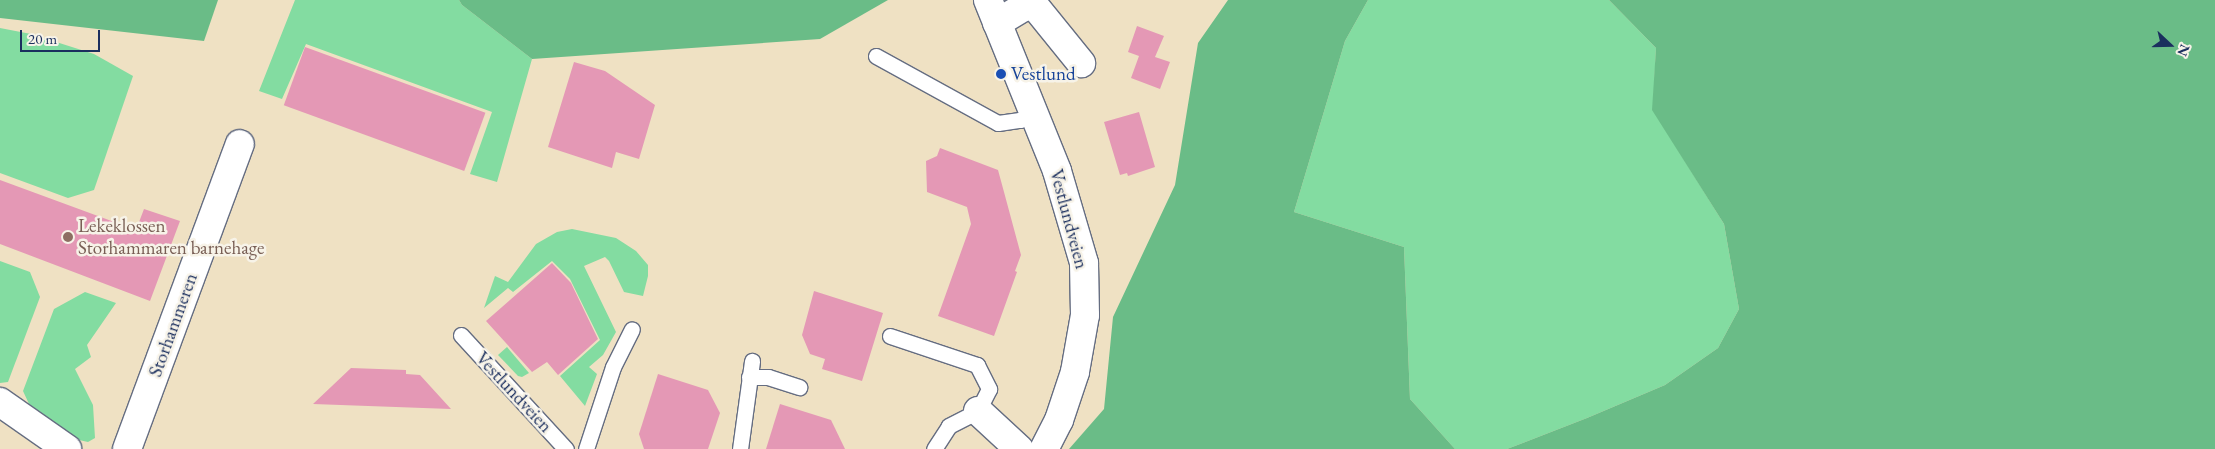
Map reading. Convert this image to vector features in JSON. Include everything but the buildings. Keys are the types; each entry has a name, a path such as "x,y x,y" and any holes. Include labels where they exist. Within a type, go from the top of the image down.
{"street":[{"name":"Vestlundveien","path":"1044,449 1059,420 1075,372 1085,315 1084,263 1057,171 992,12 1034,5 1081,63"},
{"name":"Storhammeren","path":"128,449 240,144"},
{"path":"0,402 67,449"},
{"path":"978,411 1019,449"}],"lane":[{"path":"876,56 998,122 1020,120 1034,114"},
{"path":"586,449 613,367 632,329"},
{"name":"Vestlundveien","path":"461,335 566,449"},
{"path":"890,336 977,366 989,389 978,411 949,426 934,449"},
{"path":"740,449 752,361"},
{"path":"749,377 768,377 798,386"}],"green space":[{"path":"0,0 218,0 204,41 0,18"},
{"path":"295,0 459,0 462,5 532,59 497,182 470,174 492,112 306,44 282,99 259,91"},
{"path":"459,0 888,0 820,39 532,59 462,5"},
{"path":"1228,0 1368,0 1345,41 1294,212 1404,247 1410,399 1455,449 1069,449 1104,409 1113,317 1175,185 1198,43"},
{"path":"1368,0 1609,0 1656,48 1653,110 1724,224 1739,309 1718,348 1665,385 1507,449 1455,449 1410,399 1404,247 1294,212 1345,41"},
{"path":"1609,0 2215,0 2215,449 1507,449 1665,385 1718,348 1739,309 1724,224 1652,110 1656,48"},
{"path":"0,28 31,34 94,54 133,76 94,190 68,198 0,173"},
{"path":"572,229 616,238 636,251 648,265 648,276 643,296 624,292 609,261 605,257 584,266 616,332 603,355 589,367 597,374 585,406 560,376 600,340 570,279 552,261 513,292 508,288 484,308 495,276 508,282 536,244 557,232"},
{"path":"0,261 30,272 40,297 8,382 0,383"},
{"path":"85,292 116,303 87,345 91,357 75,369 93,405 95,438 88,442 79,440 29,404 23,391 54,309"},
{"path":"507,347 529,373 522,377 518,376 498,355"}],"place":[{"name":"Vestlund","path":"1001,74"},
{"name":"Lekeklossen Storhammaren barnehage","path":"68,237"}]}
